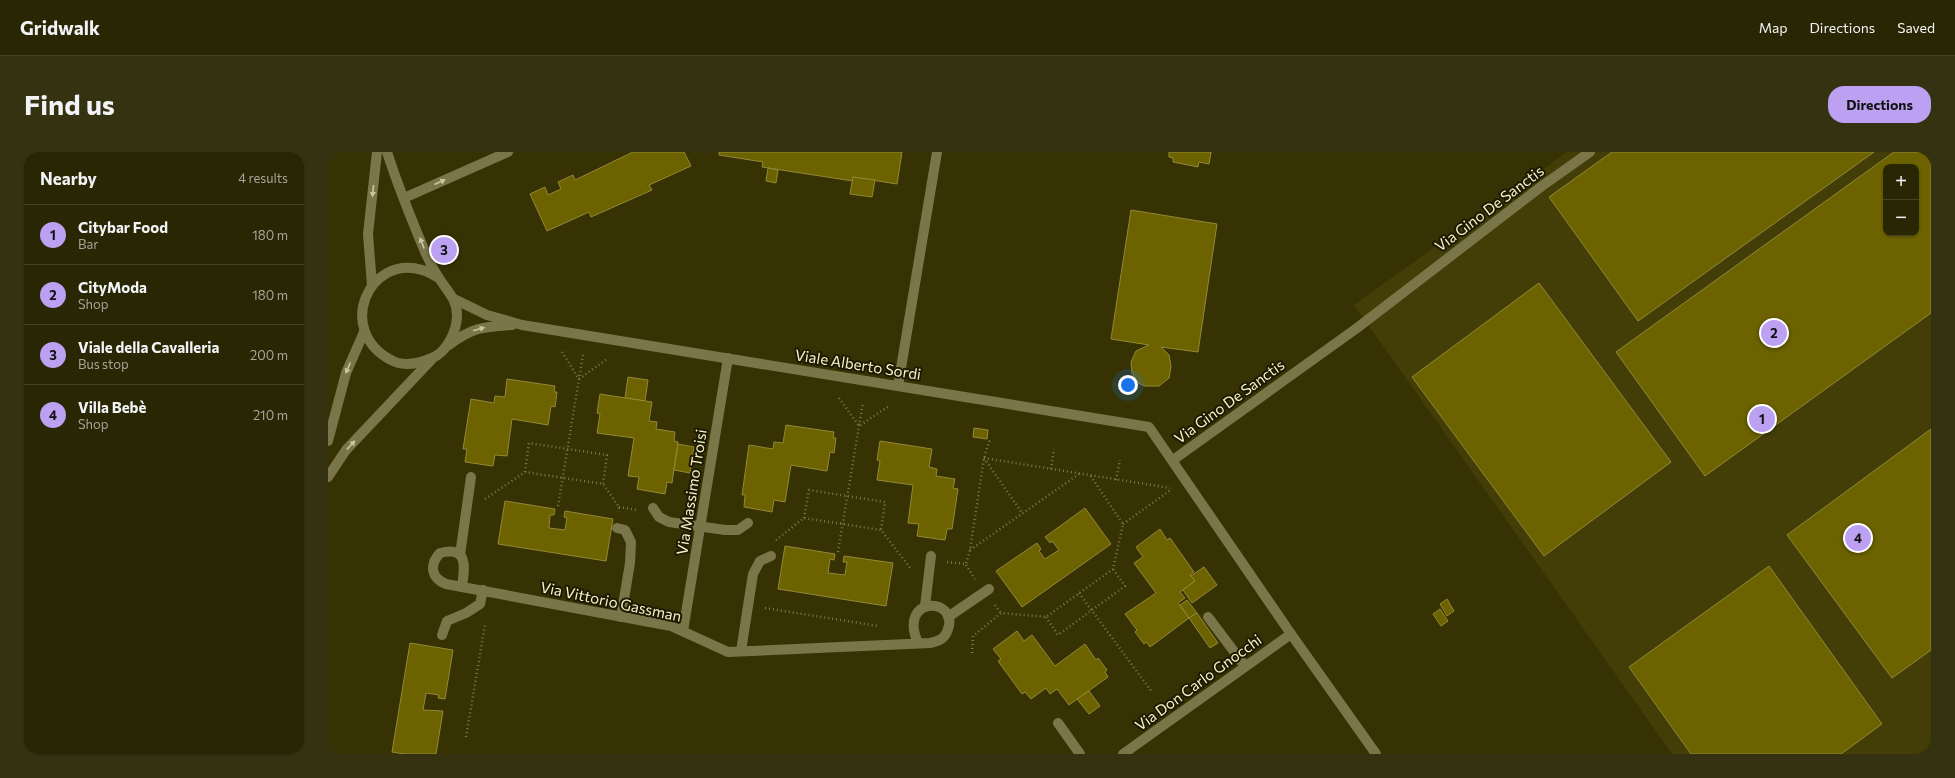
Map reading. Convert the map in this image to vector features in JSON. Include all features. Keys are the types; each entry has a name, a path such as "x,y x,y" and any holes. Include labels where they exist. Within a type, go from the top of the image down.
{"street":[{"path":"372,285 368,234 377,152"},
{"path":"328,477 346,450 434,357 446,347 454,333 457,316 454,299 438,278 426,254 387,152"},
{"path":"404,198 508,152"},
{"path":"898,386 937,152"},
{"name":"Via Gino De Sanctis","path":"1376,754 1291,634 1173,460 1357,328 1542,186 1590,152"},
{"path":"434,357 414,364 393,362 375,350 364,332 361,307 372,285 386,273 404,268 422,270 438,278"},
{"name":"Viale Alberto Sordi","path":"454,299 488,315 522,325 1149,427 1173,460"},
{"name":"Viale Alberto Sordi","path":"446,347 465,333 483,327 522,325"},
{"path":"328,441 346,373 364,332"},
{"name":"Via Massimo Troisi","path":"683,631 728,358"},
{"path":"462,586 465,569 464,560 460,555 471,478"},
{"path":"653,508 659,517 669,522 725,530 738,530 748,523"},
{"path":"617,528 625,530 631,542 630,563 621,617"},
{"name":"Via Vittorio Gassman","path":"460,555 455,552 448,551 440,553 435,558 432,566 438,581 671,626 728,652 930,643 941,640 948,629 948,617"},
{"path":"741,651 753,574 760,561 771,556"},
{"path":"925,606 931,556"},
{"path":"918,643 913,632 913,620 917,611 925,606 939,606 945,611 948,617 989,589"},
{"path":"442,635 447,620 466,613 480,604 483,590"},
{"path":"1208,616 1245,666"},
{"name":"Via Don Carlo Gnocchi","path":"1123,754 1291,634"},
{"path":"1058,723 1080,754"}],"path":[{"path":"562,352 579,379"},
{"path":"558,506 583,355"},
{"path":"579,379 607,359"},
{"path":"839,398 859,426"},
{"path":"838,552 863,402"},
{"path":"859,426 889,406"},
{"path":"941,561 966,564 970,550 984,458 990,439"},
{"path":"525,472 528,444 607,455 603,484 619,507 618,516"},
{"path":"1051,469 1054,449"},
{"path":"972,653 973,636 1001,613 1046,617 1113,569 1123,524 1172,489 984,458"},
{"path":"984,458 1022,513"},
{"path":"1116,480 1120,460"},
{"path":"479,503 525,472 603,484"},
{"path":"970,550 1079,474"},
{"path":"1090,475 1123,524"},
{"path":"771,542 804,518 810,490 885,502 880,530"},
{"path":"804,518 880,530 915,574"},
{"path":"1046,617 1058,635 1125,586 1113,569"},
{"path":"1079,593 1152,692"},
{"path":"759,607 883,627"},
{"path":"466,737 485,625"}],"shaded area":[{"path":"1567,152 1931,152 1931,754 1672,754 1354,305"}],"building":[{"path":"633,152 684,152 691,166 649,185 652,190 591,217 589,212 547,231 530,194 545,187 548,195 561,189 558,182 573,175 575,180"},
{"path":"719,152 902,152 897,184 853,177 853,181 762,167 763,162 719,155"},
{"path":"1169,152 1211,152 1209,164 1199,162 1198,167 1173,162 1173,158 1169,157"},
{"path":"1612,152 1874,152 1638,321 1549,197"},
{"path":"1894,152 1931,152 1931,313 1705,476 1616,352"},
{"path":"768,168 778,170 776,183 766,181"},
{"path":"853,177 875,180 872,197 850,194"},
{"path":"1131,210 1217,224 1198,352 1161,347 1169,355 1171,367 1169,378 1159,386 1145,386 1138,383 1132,373 1131,362 1136,351 1149,345 1111,339"},
{"path":"1539,283 1671,462 1544,556 1412,377"},
{"path":"628,377 648,380 645,401 625,398"},
{"path":"507,379 555,386 554,392 557,392 555,407 551,406 548,425 512,419 507,456 495,455 493,466 465,462 467,449 463,449 471,399 494,403 495,396 505,397"},
{"path":"600,394 652,402 649,421 657,422 656,429 675,432 674,441 678,442 672,483 667,482 665,494 637,489 639,477 628,476 634,438 597,433 600,414 597,413"},
{"path":"786,425 834,432 833,438 836,438 834,453 830,452 827,471 791,465 785,502 774,500 772,512 744,507 745,495 742,495 749,445 773,449 774,442 783,443"},
{"path":"974,428 988,430 987,439 973,437"},
{"path":"1931,429 1931,650 1892,678 1787,535"},
{"path":"880,441 932,449 929,467 937,469 936,476 955,479 953,488 958,489 952,529 947,529 945,540 917,536 919,524 908,523 913,485 877,480 880,461 877,460"},
{"path":"678,444 694,447 690,473 674,470"},
{"path":"505,501 555,509 554,515 550,515 549,528 565,530 567,518 564,517 565,511 613,519 606,561 498,544"},
{"path":"1085,508 1111,544 1022,607 996,571 1037,543 1041,549 1039,551 1045,559 1059,550 1052,541 1050,543 1045,537"},
{"path":"1160,529 1167,540 1170,538 1194,572 1190,575 1195,581 1180,592 1185,598 1178,603 1189,618 1150,647 1146,642 1144,644 1135,632 1137,630 1125,614 1156,593 1134,563 1143,557 1136,547"},
{"path":"785,546 835,554 834,560 830,559 828,573 845,575 847,562 843,562 844,556 893,563 886,606 778,589"},
{"path":"1769,566 1882,724 1841,754 1691,754 1629,667"},
{"path":"1204,567 1217,585 1192,603 1183,590 1195,581 1191,576"},
{"path":"1447,599 1454,611 1447,616 1440,604"},
{"path":"1187,600 1197,613 1189,618 1180,605"},
{"path":"1440,609 1448,621 1441,626 1433,614"},
{"path":"1197,613 1218,643 1210,648 1189,618"},
{"path":"1017,631 1024,641 1032,635 1055,666 1085,644 1096,660 1098,658 1107,670 1105,672 1108,677 1069,705 1057,689 1050,694 1046,688 1031,699 1025,692 1022,694 998,661 1001,659 993,649"},
{"path":"410,643 453,650 445,699 438,698 439,695 426,693 423,710 443,711 436,754 404,754 392,752"},
{"path":"1089,691 1100,706 1089,714 1077,699"}],"place":[{"name":"Viale della Cavalleria","path":"444,250"},
{"name":"CityModa","path":"1774,333"},
{"name":"Citybar Food","path":"1762,419"},
{"name":"Villa Bebè","path":"1858,538"}]}
